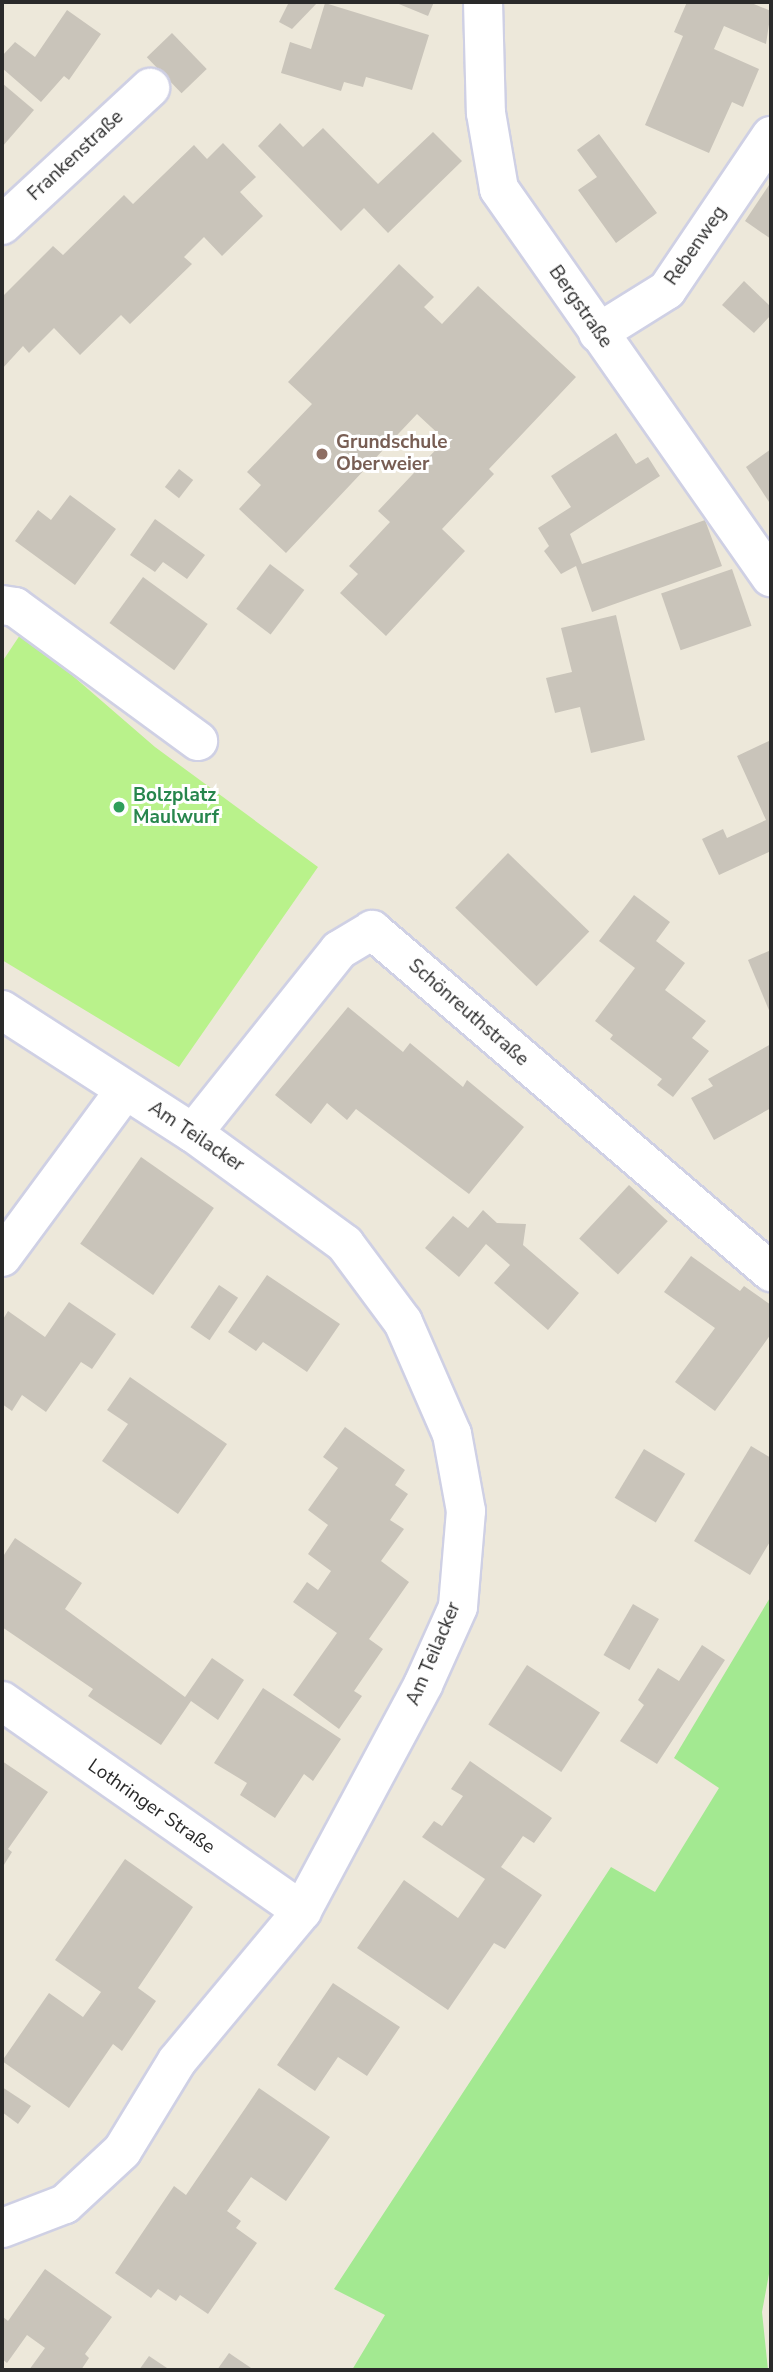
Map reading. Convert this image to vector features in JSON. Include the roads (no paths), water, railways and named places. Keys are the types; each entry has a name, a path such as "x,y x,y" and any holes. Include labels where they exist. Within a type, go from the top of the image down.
{"street":[{"name":"Bergstraße","path":"482,2 486,113 499,189 771,577"},
{"name":"Frankenstraße","path":"2,225 150,88"},
{"name":"Rebenweg","path":"598,333 667,290 771,136"},
{"path":"2,605 15,607 198,741"},
{"name":"Schönreuthstraße","path":"194,1133 339,950 372,930 771,1272"},
{"name":"Am Teilacker","path":"2,1010 194,1133 345,1244 403,1322 452,1434 466,1510 458,1607 423,1685 302,1911 177,2061 122,2151 65,2204 2,2228"},
{"path":"2,1257 125,1090"},
{"name":"Lothringer Straße","path":"2,1701 302,1911"}],"place":[{"name":"Grundschule Oberweier","path":"322,454"},
{"name":"Bolzplatz Maulwurf","path":"119,807"}]}
